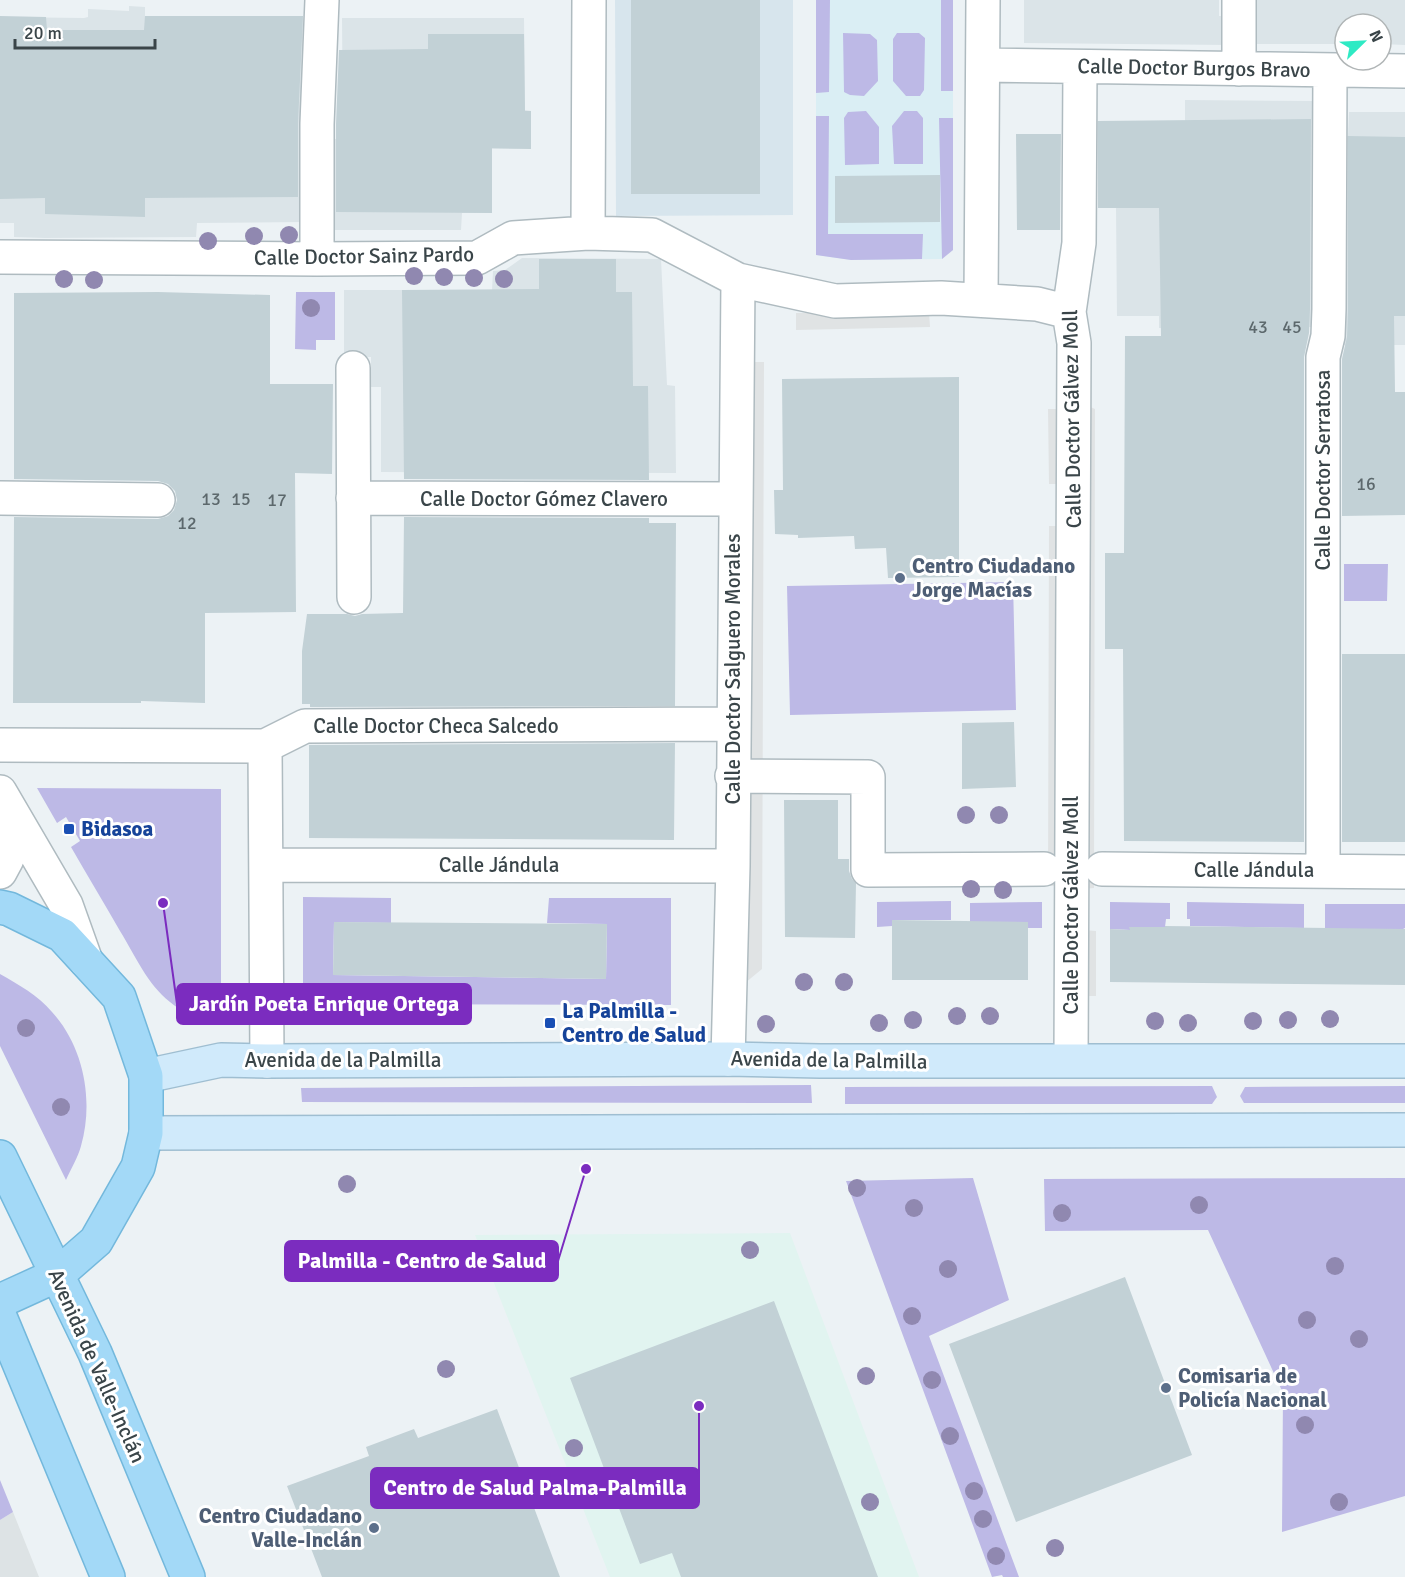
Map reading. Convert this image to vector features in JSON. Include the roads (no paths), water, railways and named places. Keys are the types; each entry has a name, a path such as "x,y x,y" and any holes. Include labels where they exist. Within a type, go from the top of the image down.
{"main road":[{"path":"0,907 9,909 62,935 119,997 146,1076 146,1133 138,1167 96,1241 57,1275 0,1300"},
{"name":"Avenida de la Palmilla","path":"146,1076 221,1060 267,1062 728,1059 1405,1061"},
{"path":"146,1133 1405,1130"},
{"name":"Avenida de Valle-Inclán","path":"0,1157 95,1353 188,1577"},
{"path":"0,1317 108,1577"}],"street":[{"path":"317,259 317,124 322,0"},
{"path":"588,233 589,0"},
{"path":"981,300 983,0"},
{"path":"1239,0 1239,69"},
{"name":"Calle Doctor Burgos Bravo","path":"983,65 1405,71"},
{"name":"Calle Doctor Gálvez Moll","path":"1071,1060 1074,343 1069,312 1079,243 1080,66"},
{"name":"Calle Doctor Serratosa","path":"1323,871 1323,357 1328,336 1329,309 1330,70"},
{"name":"Calle Doctor Sainz Pardo","path":"0,257 477,258 513,238 588,233 652,235 738,280 835,301 941,298 1037,304 1069,312"},
{"name":"Calle Doctor Salguero Morales","path":"728,1059 738,280"},
{"path":"353,368 354,597"},
{"path":"0,498 158,500"},
{"name":"Calle Doctor Gómez Clavero","path":"353,498 735,499"},
{"name":"Calle Doctor Checa Salcedo","path":"0,745 265,746 305,726 733,724"},
{"path":"265,746 267,1062"},
{"path":"732,776 868,777 868,870 1044,869"},
{"path":"0,872 8,860 3,797"},
{"path":"3,797 66,905 86,961"},
{"name":"Calle Jándula","path":"266,865 732,866"},
{"name":"Calle Jándula","path":"1102,869 1405,872"}],"place":[{"name":"Centro Ciudadano Jorge Macías","path":"900,578"},
{"name":"Bidasoa","path":"69,829"},
{"name":"Jardín Poeta Enrique Ortega","path":"163,903"},
{"name":"La Palmilla - Centro de Salud","path":"550,1023"},
{"name":"Palmilla - Centro de Salud","path":"586,1169"},
{"name":"Comisaria de Policía Nacional","path":"1166,1388"},
{"name":"Centro de Salud Palma-Palmilla","path":"699,1406"},
{"name":"Centro Ciudadano Valle-Inclán","path":"374,1528"}]}
